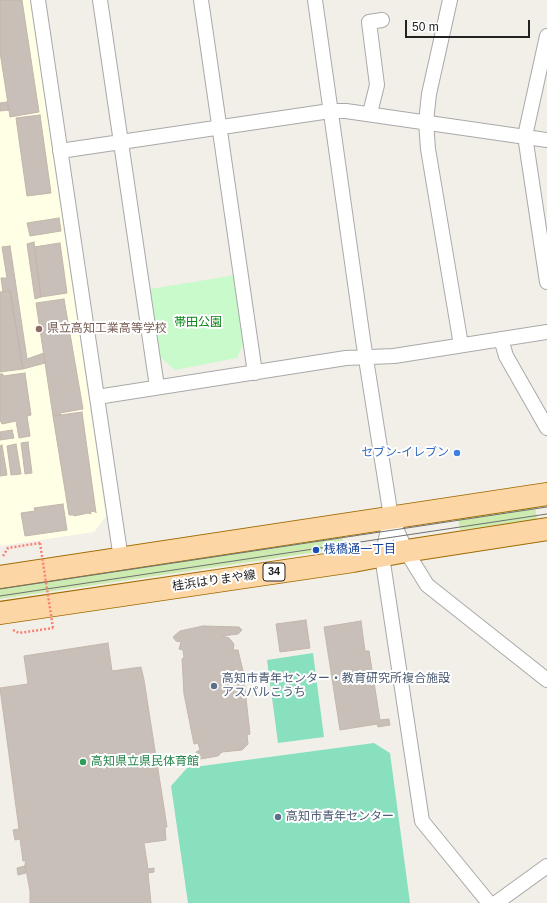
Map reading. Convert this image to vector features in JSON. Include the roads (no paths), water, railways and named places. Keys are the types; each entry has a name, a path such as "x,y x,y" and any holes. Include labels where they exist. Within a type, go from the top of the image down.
{"main road":[{"path":"1,567 121,559 547,494"},
{"name":"桂浜はりまや線","path":"0,613 382,556 547,529"}],"street":[{"path":"38,0 121,559"},
{"path":"100,0 157,387"},
{"path":"201,0 256,373"},
{"path":"315,0 366,358 391,518 406,551 427,585 547,680"},
{"path":"450,0 429,94 426,122 428,149 461,345"},
{"path":"370,113 377,85 368,22 382,20"},
{"path":"547,36 525,136 547,282"},
{"path":"60,151 330,111 370,113 547,140"},
{"path":"97,397 346,358 394,356 547,332"},
{"path":"500,339 506,356 547,428"},
{"path":"391,518 382,556 422,821 489,903"},
{"path":"496,903 547,866"}],"tram line":[{"path":"0,589 547,507"},
{"path":"0,596 547,514"}],"place":[{"name":"県立高知工業高等学校","path":"39,329"},
{"name":"セブン-イレブン","path":"457,453"},
{"name":"桟橋通一丁目","path":"316,550"},
{"name":"高知市青年センター・教育研究所複合施設 アスパルこうち","path":"214,686"},
{"name":"高知県立県民体育館","path":"83,762"},
{"name":"高知市青年センター","path":"278,817"}],"park label":[{"name":"帯田公園","path":"198,323"}]}
